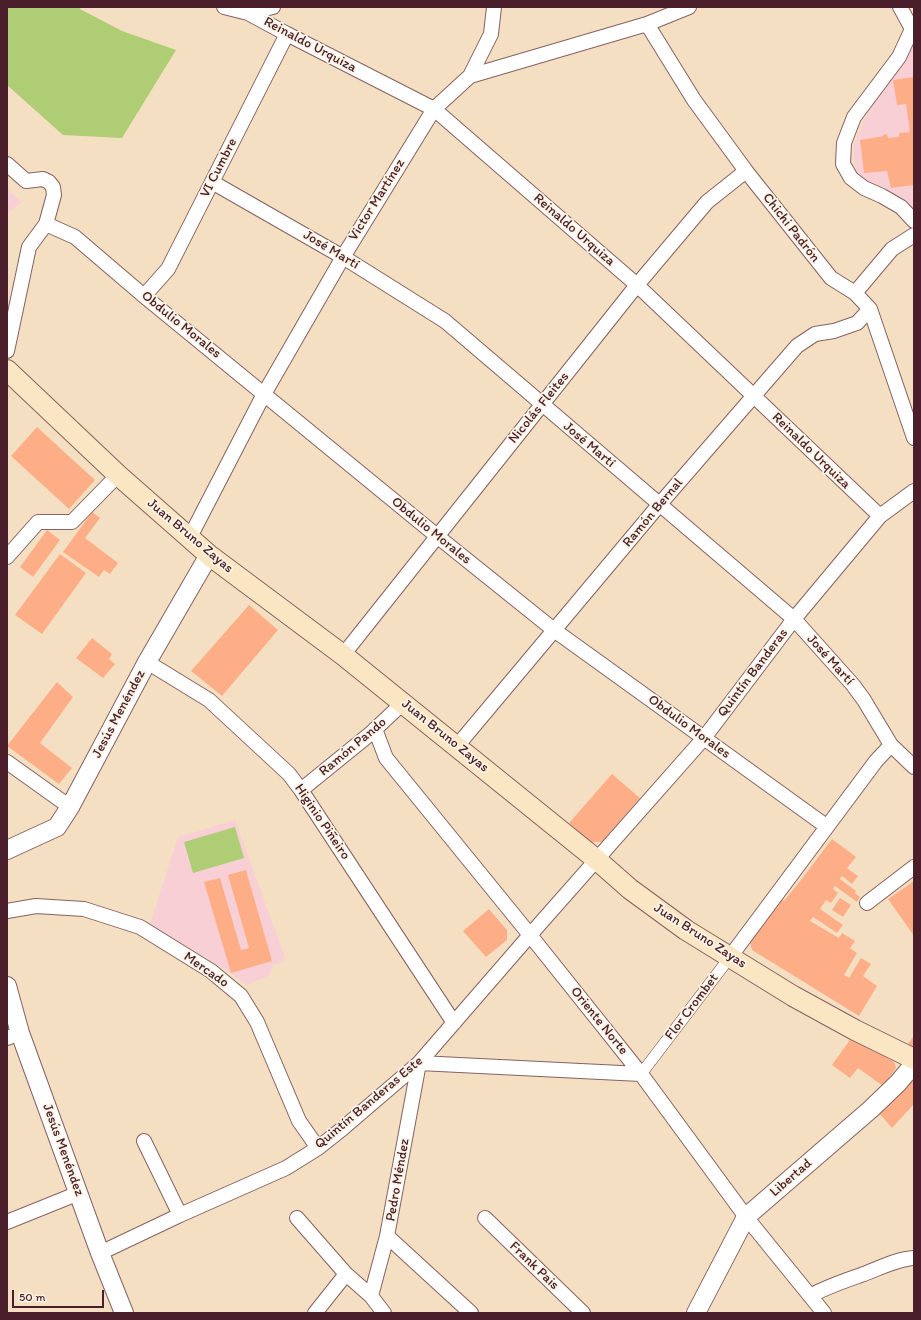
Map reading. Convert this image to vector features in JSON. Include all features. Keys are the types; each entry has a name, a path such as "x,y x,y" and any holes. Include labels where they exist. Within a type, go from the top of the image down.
{"main road":[{"name":"Juan Bruno Zayas","path":"7,370 118,475 209,555 343,655 457,746 630,888 686,930 794,996 848,1026 914,1059"}],"street":[{"name":"Reinaldo Urquiza","path":"224,7 248,13 434,109 637,285 880,516"},
{"path":"248,13 273,7"},
{"path":"470,76 491,34 494,7"},
{"name":"Victor Martínez","path":"190,537 264,394 343,256 434,109 470,76 647,24 689,7"},
{"path":"900,7 913,29 899,57 854,118 844,143 844,164 851,178 864,188 901,207 914,221"},
{"name":"Chichi Padrón","path":"647,24 694,100 746,171 831,278 855,293 870,309 914,438"},
{"name":"VI Cumbre","path":"144,296 168,269 287,34"},
{"path":"7,164 22,180 28,182 43,179 49,182 53,187 54,195 46,224 29,247 7,351"},
{"name":"Nicolás Fleites","path":"343,655 436,536 637,285 707,202 746,171"},
{"name":"José Martí","path":"212,182 343,256 444,321 794,619 853,685 864,700 891,745 914,767"},
{"name":"Obdulio Morales","path":"46,224 75,237 144,296 436,536 554,630 826,826"},
{"path":"855,293 892,250 914,235"},
{"name":"Ramón Bernal","path":"457,746 659,505 797,346 815,334 834,331 857,323 870,309"},
{"path":"7,557 38,522 72,522 118,475"},
{"name":"Quintín Banderas","path":"597,860 704,738 794,619 880,516 914,491"},
{"name":"Jesús Menéndez","path":"7,850 57,827 70,807 146,662 209,555"},
{"name":"Higinio Piñeiro","path":"146,662 209,700 289,774 454,1023"},
{"name":"Ramón Pando","path":"301,790 375,729 403,703"},
{"name":"Oriente Norte","path":"375,729 386,758 530,934 641,1074 746,1217 824,1313"},
{"name":"Flor Crombet","path":"641,1074 730,957 826,826 876,761 891,745"},
{"path":"7,762 70,807"},
{"name":"Quintín Banderas Este","path":"100,1253 180,1215 286,1168 318,1148 419,1063 530,934 597,860"},
{"path":"867,903 914,867"},
{"name":"Mercado","path":"7,911 36,906 84,909 140,927 211,971 241,996 253,1015 299,1121 318,1148"},
{"name":"Jesús Menéndez","path":"7,986 14,1036 79,1194 100,1253 124,1313"},
{"path":"419,1063 641,1074"},
{"name":"Pedro Méndez","path":"371,1296 388,1236 419,1063"},
{"name":"Libertad","path":"696,1313 746,1217 871,1109 898,1083 914,1064"},
{"path":"144,1141 180,1215"},
{"path":"7,1222 79,1194"},
{"path":"297,1218 346,1274 371,1296 384,1313"},
{"name":"Frank Pais","path":"485,1218 583,1313"},
{"path":"388,1236 471,1313"},
{"path":"810,1296 819,1291 886,1266 909,1258 914,1258"},
{"path":"315,1313 346,1274"}],"shaded area":[{"path":"914,40 914,210 911,206 856,175 853,147 864,120"},
{"path":"7,189 22,202 7,213"},
{"path":"235,820 286,960 273,965 269,976 246,985 231,973 150,924 178,837"}],"green space":[{"path":"7,7 81,7 80,9 122,31 176,50 122,138 63,135 7,85"},
{"path":"235,827 244,858 193,873 184,842"}],"building":[{"path":"914,77 914,185 891,188 887,171 864,173 860,140 884,136 883,135 887,134 888,138 899,137 899,133 910,132 906,104 897,105 893,80"},
{"path":"37,427 95,480 69,509 11,456"},
{"path":"92,512 100,518 85,538 118,563 110,574 104,570 99,577 63,552"},
{"path":"47,530 60,540 33,577 20,567"},
{"path":"60,554 86,573 42,634 15,615"},
{"path":"249,605 278,630 222,696 191,671"},
{"path":"92,638 112,654 109,659 115,664 103,678 76,658"},
{"path":"57,682 73,697 40,743 72,768 59,784 7,746"},
{"path":"612,774 640,798 602,842 591,842 569,823"},
{"path":"832,839 856,857 847,868 858,876 852,884 842,876 840,879 856,891 855,893 860,897 857,902 835,886 833,889 838,893 831,903 826,900 820,909 843,925 837,933 813,917 810,921 839,938 842,933 855,941 850,948 857,953 844,975 849,978 861,958 871,964 863,976 877,986 859,1016 752,950 750,942 782,900 784,901 801,880"},
{"path":"246,870 272,961 231,973 204,882 220,878 241,950 249,948 228,875"},
{"path":"914,881 914,936 888,899"},
{"path":"840,898 851,905 843,917 832,910"},
{"path":"489,909 507,930 507,940 486,957 463,931"},
{"path":"914,1036 914,1047 912,1049 907,1045"},
{"path":"852,1037 894,1062 896,1068 883,1086 858,1068 850,1078 832,1065"},
{"path":"914,1080 914,1104 892,1128 879,1113"}]}
